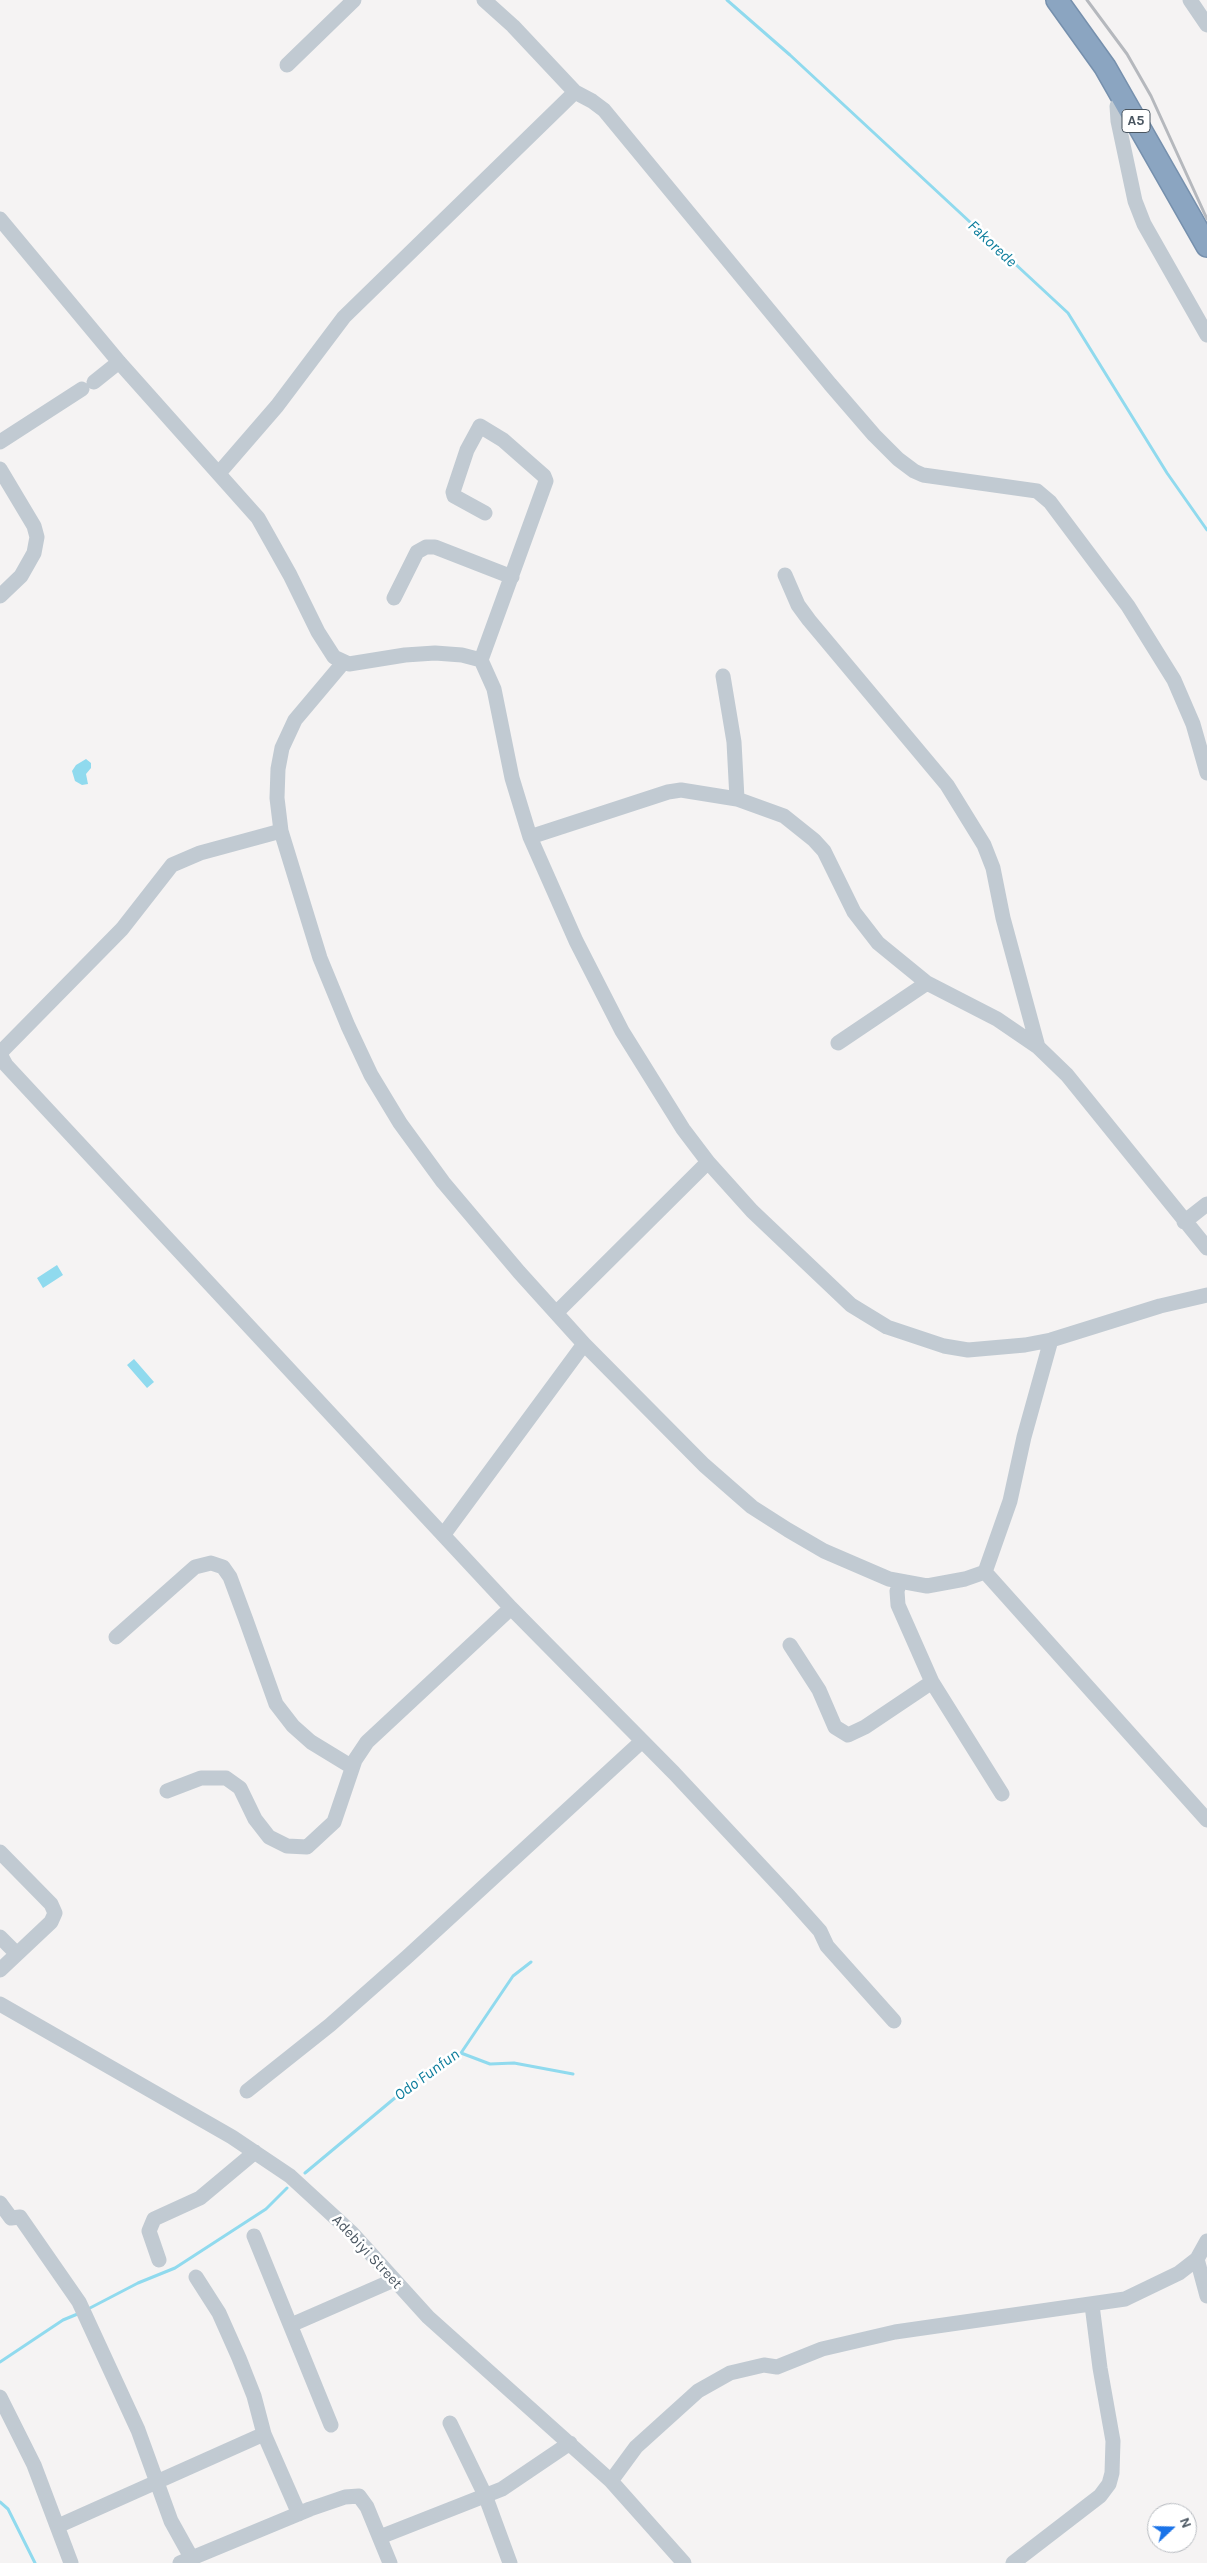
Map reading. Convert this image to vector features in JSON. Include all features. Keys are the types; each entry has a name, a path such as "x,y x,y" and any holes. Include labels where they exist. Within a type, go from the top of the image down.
{"highway":[{"name":"A5","path":"1057,0 1082,34 1124,99 1207,246"}],"street":[{"path":"287,65 354,0"},
{"path":"484,0 513,26 574,92 592,101 604,110 635,145 830,384 874,435 898,459 914,471 924,475 1037,491 1050,502 1128,606 1174,680 1193,724 1207,773"},
{"path":"1190,0 1207,25"},
{"path":"219,473 277,406 344,317 574,92"},
{"path":"1124,99 1117,106 1118,121 1135,201 1148,231 1207,335"},
{"path":"0,219 119,362 258,518 328,649 343,663 349,664 405,655 435,653 462,655 480,660"},
{"path":"0,442 88,386 119,362"},
{"path":"485,513 454,496 453,492 467,450 480,426 503,440 544,476 546,481 480,660 494,689 512,778 530,837 568,923 614,1017 683,1129 708,1162 752,1211 851,1305 887,1328 944,1346 968,1350 1025,1345 1051,1340 1160,1306 1207,1295"},
{"path":"0,469 34,526 37,536 34,553 22,576 0,596"},
{"path":"394,598 417,552 426,547 435,547 512,577"},
{"path":"785,575 798,605 809,620 947,785 984,845 993,868 1003,918 1038,1047"},
{"path":"343,663 305,706 295,720 282,748 278,769 277,798 281,831 320,958 371,1074 400,1123 442,1182 584,1344 704,1465 752,1507 824,1551 900,1582 927,1586 965,1579 985,1572"},
{"path":"723,676 734,742 737,799"},
{"path":"530,837 668,792 681,790 737,799 784,816 814,840 824,851 864,927 878,943 927,983 997,1019 1038,1047 1066,1075 1207,1248"},
{"path":"281,831 200,853 172,865 122,929 0,1053 6,1065 128,1193 338,1423 444,1534 511,1608 641,1742 674,1773 809,1917 820,1931 827,1946 894,2021"},
{"path":"838,1043 927,983"},
{"path":"556,1313 708,1162"},
{"path":"1184,1222 1207,1204"},
{"path":"985,1572 1010,1501 1024,1437 1051,1340"},
{"path":"444,1534 584,1344"},
{"path":"116,1637 195,1567 211,1563 223,1567 234,1586 276,1704 293,1726 311,1742 352,1767"},
{"path":"985,1572 1207,1820"},
{"path":"900,1582 897,1591 898,1605 932,1682 1002,1794"},
{"path":"167,1791 201,1778 226,1778 240,1788 255,1819 269,1837 287,1846 307,1847 334,1822 352,1767 367,1742 511,1608"},
{"path":"790,1645 820,1690 836,1727 848,1735 865,1727 932,1682"},
{"path":"247,2091 330,2026 400,1964 641,1742"},
{"path":"0,1852 51,1904 55,1913 51,1922 0,1970"},
{"path":"0,1937 17,1954"},
{"name":"Adebiyi Street","path":"0,2004 255,2152 290,2176 352,2233 428,2317 611,2481 684,2563"},
{"path":"159,2260 149,2231 154,2219 200,2198 255,2152"},
{"path":"0,2203 5,2223 20,2217 79,2302 138,2430 186,2560 299,2514 345,2497 358,2496 367,2507 390,2563"},
{"path":"254,2236 331,2426"},
{"path":"611,2481 636,2447 698,2392 730,2373 764,2365 777,2367 822,2349 896,2332 1125,2299 1142,2293 1179,2273 1197,2259 1207,2241"},
{"path":"1197,2259 1207,2296"},
{"path":"196,2277 219,2313 239,2358 254,2396 264,2434 299,2514"},
{"path":"291,2325 394,2280"},
{"path":"1013,2563 1087,2507 1100,2496 1109,2484 1112,2473 1113,2441 1097,2350 1092,2305"},
{"path":"0,2397 30,2456 71,2563"},
{"path":"450,2423 485,2495 510,2563"},
{"path":"58,2526 264,2434"},
{"path":"380,2537 502,2488 570,2443"}],"water":[{"path":"86,759 91,763 91,768 86,774 88,784 82,785 75,781 72,771 76,765"},
{"path":"57,1265 63,1275 43,1288 37,1278"},
{"path":"134,1359 154,1382 147,1388 127,1365"}],"waterway":[{"name":"Fakorede","path":"727,0 790,55 1068,313 1167,473 1207,530"},
{"name":"Odo Funfun","path":"305,2173 414,2082 461,2053 513,1976 531,1962"},
{"path":"461,2053 490,2064 514,2063 573,2074"},
{"name":"Odo Funfun","path":"90,2308 138,2283 175,2268 266,2209 287,2188"},
{"name":"Odo Funfun","path":"0,2362 63,2320 80,2313"},
{"path":"0,2502 8,2509 35,2563"}],"railway":[{"path":"1087,0 1127,54 1151,96 1207,219"}]}
